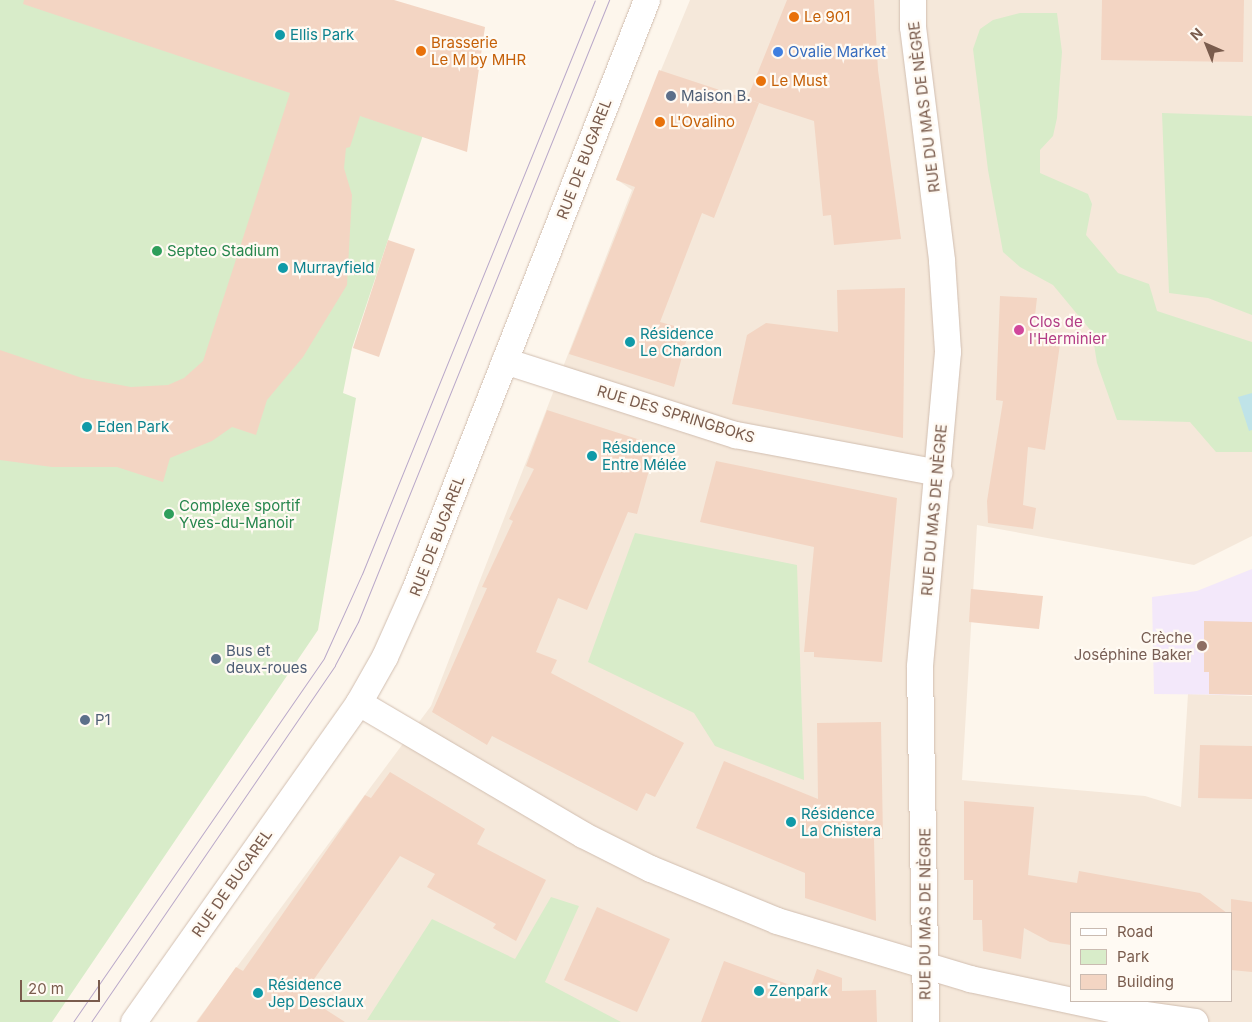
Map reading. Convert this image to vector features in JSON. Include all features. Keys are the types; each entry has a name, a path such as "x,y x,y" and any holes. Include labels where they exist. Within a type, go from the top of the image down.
{"street":[{"name":"RUE DE BUGAREL","path":"144,1018 359,703 402,623 648,0"},
{"name":"RUE DU MAS DE NÈGRE","path":"913,0 913,27 942,261 948,352 939,473 920,666 928,968 926,1022"},
{"name":"RUE DES SPRINGBOKS","path":"505,362 736,435 939,473"},
{"path":"359,703 520,801 651,869 776,921 928,968 1070,1002"},
{"path":"1071,1002 1195,1022"}],"shaded area":[{"path":"690,0 1252,0 1252,536 1194,565 977,525 962,780 1145,796 1181,807 1188,694 1252,696 1252,1022 196,1022 431,706 632,190 616,179"},
{"name":"Crèche Joséphine Baker","path":"1252,569 1252,695 1154,694 1152,597 1197,591"}],"green space":[{"name":"Complexe sportif Yves-du-Manoir","path":"0,0 384,0 425,129 352,348 343,393 356,398 318,630 52,1022 0,1022"},
{"path":"1020,13 1057,13 1062,52 1057,118 1053,136 1040,150 1040,173 1088,194 1092,204 1086,235 1118,273 1149,284 1157,311 1252,342 1252,452 1216,452 1190,422 1117,420 1097,363 1092,332 1053,285 1020,267 1003,252 988,170 973,49 980,29 993,20"},
{"path":"1162,113 1252,116 1252,315 1208,298 1169,293"},
{"path":"635,533 797,565 804,780 715,746 694,713 588,662"},
{"path":"551,897 579,906 545,982 621,1022 367,1020 432,919 515,959"}],"water":[{"path":"1252,393 1252,430 1249,431 1238,397"}],"building":[{"path":"24,0 394,0 485,27 467,152 360,116 350,147 346,148 344,168 352,195 347,285 303,357 267,400 256,435 232,427 212,441 170,458 163,482 117,467 52,467 0,460 0,350 82,378 131,387 168,385 184,378 203,361 290,93 23,4"},
{"path":"787,0 874,0 878,70 901,239 834,245 831,215 823,216 814,121 747,99"},
{"path":"1102,0 1244,0 1243,62 1101,60"},
{"path":"659,70 759,103 714,218 702,213 660,322 689,330 674,387 569,354 635,187 616,180"},
{"path":"388,240 415,249 379,357 353,348"},
{"path":"905,288 903,438 732,404 747,335 766,323 838,332 837,290"},
{"path":"1000,296 1037,298 1033,333 1061,337 1045,450 1028,447 1023,505 1036,508 1033,529 988,523 987,501 1003,401 996,400"},
{"path":"547,410 656,445 637,514 628,512 587,610 558,598 536,652 557,660 551,673 684,743 655,797 646,793 637,811 492,736 487,745 432,712 487,588 482,587 513,521 509,519 534,469 526,466"},
{"path":"716,461 897,498 882,662 814,657 814,652 804,652 814,547 700,522"},
{"path":"971,589 1043,596 1039,629 969,622"},
{"path":"1204,621 1252,622 1252,695 1209,694 1209,672 1204,672"},
{"name":"Résidence La Chistera","path":"881,722 883,839 874,839 876,921 805,898 805,873 696,828 724,761 818,799 817,723"},
{"path":"1200,745 1252,746 1252,799 1198,798"},
{"path":"390,772 485,829 477,844 546,880 516,941 493,928 496,924 427,887 435,874 400,856 303,995 345,1022 197,1022 236,967 243,971 365,795 371,798"},
{"path":"964,801 1034,807 1028,875 1077,883 1079,871 1200,893 1226,912 1070,912 1070,945 1050,942 1024,928 1021,959 983,951 982,920 973,920 973,880 964,880"},
{"path":"1231,899 1252,902 1252,972 1232,970"},
{"path":"597,907 670,939 637,1012 564,980"},
{"name":"Zenpark","path":"724,961 809,992 817,969 842,978 842,991 876,990 877,1022 701,1022"}],"tram line":[{"path":"73,1022 324,658 362,574 595,0"},
{"path":"91,1022 335,665 358,622 609,0"}],"place":[{"name":"Le 901","path":"794,17"},
{"name":"Ellis Park","path":"280,35"},
{"name":"Brasserie Le M by MHR","path":"421,51"},
{"name":"Ovalie Market","path":"778,52"},
{"name":"Le Must","path":"761,81"},
{"name":"Maison B.","path":"671,96"},
{"name":"L'Ovalino","path":"660,122"},
{"name":"Septeo Stadium","path":"157,251"},
{"name":"Murrayfield","path":"283,268"},
{"name":"Clos de l'Herminier","path":"1019,330"},
{"name":"Résidence Le Chardon","path":"630,342"},
{"name":"Eden Park","path":"87,427"},
{"name":"Résidence Entre Mélée","path":"592,456"},
{"name":"Complexe sportif Yves-du-Manoir","path":"169,514"},
{"name":"Crèche Joséphine Baker","path":"1202,646"},
{"name":"Bus et deux-roues","path":"216,659"},
{"name":"P1","path":"85,720"},
{"name":"Résidence La Chistera","path":"791,822"},
{"name":"Zenpark","path":"759,991"},
{"name":"Résidence Jep Desclaux","path":"258,993"}]}
